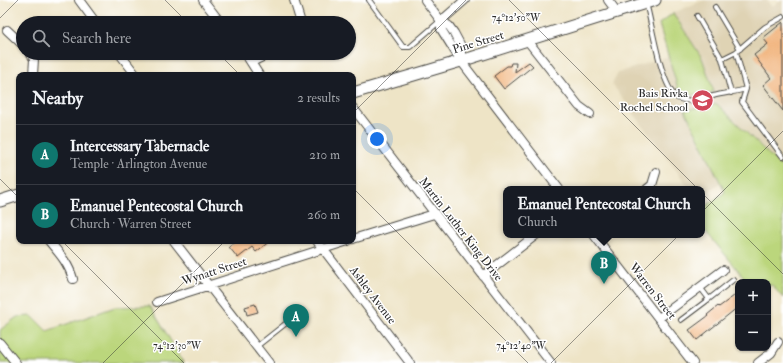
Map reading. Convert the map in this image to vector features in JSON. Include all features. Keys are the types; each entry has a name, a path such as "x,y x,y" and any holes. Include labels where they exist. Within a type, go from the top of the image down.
{"street":[{"path":"79,0 91,16"},
{"path":"203,0 216,16"},
{"path":"294,0 298,16"},
{"path":"425,0 441,21 441,29 461,61 557,186"},
{"path":"441,21 465,0"},
{"path":"608,0 617,12"},
{"name":"Pine Street","path":"356,92 461,61 651,1"},
{"path":"6,30 16,39"},
{"path":"527,40 579,106 590,114"},
{"path":"33,72 34,60"},
{"path":"124,60 134,72"},
{"path":"256,60 252,62 257,72"},
{"name":"Martin Luther King Drive","path":"356,112 550,363"},
{"path":"651,186 656,172"},
{"path":"0,201 16,196"},
{"path":"356,238 434,214"},
{"path":"483,276 532,238"},
{"name":"Warren Street","path":"596,238 693,363"},
{"path":"52,244 66,262 73,279"},
{"path":"176,244 269,363"},
{"name":"Ashley Avenue","path":"319,244 410,363"},
{"name":"Wynatt Street","path":"157,302 339,244"},
{"path":"659,318 723,270"},
{"path":"758,363 771,353 778,342"},
{"path":"0,343 16,363"}],"lane":[{"path":"369,0 403,47 410,47 441,21"},
{"path":"651,1 654,39 666,84 673,93 680,99 695,100 746,90"},
{"path":"715,7 740,49"},
{"path":"697,16 722,59 731,93"},
{"path":"722,59 740,49 764,27 783,17"},
{"path":"736,52 746,90 742,102 783,157"},
{"path":"681,320 733,280"},
{"path":"700,287 709,299"},
{"path":"256,347 294,317"}],"shaded area":[{"name":"Bais Rivka Rochel School","path":"704,0 766,0 772,7 780,0 783,0 783,168 717,104 685,110 720,183 705,194 705,186 688,186 612,84 618,73 669,56 680,96 714,92 702,58 673,13"}],"green space":[{"path":"673,13 702,58 714,92 680,96 659,24"},
{"path":"717,104 783,168 783,298 771,285 771,279 745,279 705,231 705,207 725,192 685,110"},
{"path":"150,306 184,363 0,363 0,330 17,317 32,316 47,331 115,307"}],"building":[{"path":"783,22 783,111 763,85 771,78 754,55 768,44 763,38"},
{"path":"529,62 533,66 504,89 494,76 507,66 510,66 511,63 516,63 515,72"},
{"path":"233,244 266,244 256,252 252,247 238,258 229,247"},
{"path":"735,295 735,309 697,340 689,330 708,316 707,315 718,306 719,307"},
{"path":"255,304 258,312 247,315 245,307"}],"place":[{"name":"Bais Rivka Rochel School","path":"703,100"},
{"name":"Emanuel Pentecostal Church","path":"604,284"},
{"name":"Intercessary Tabernacle","path":"296,337"}]}
